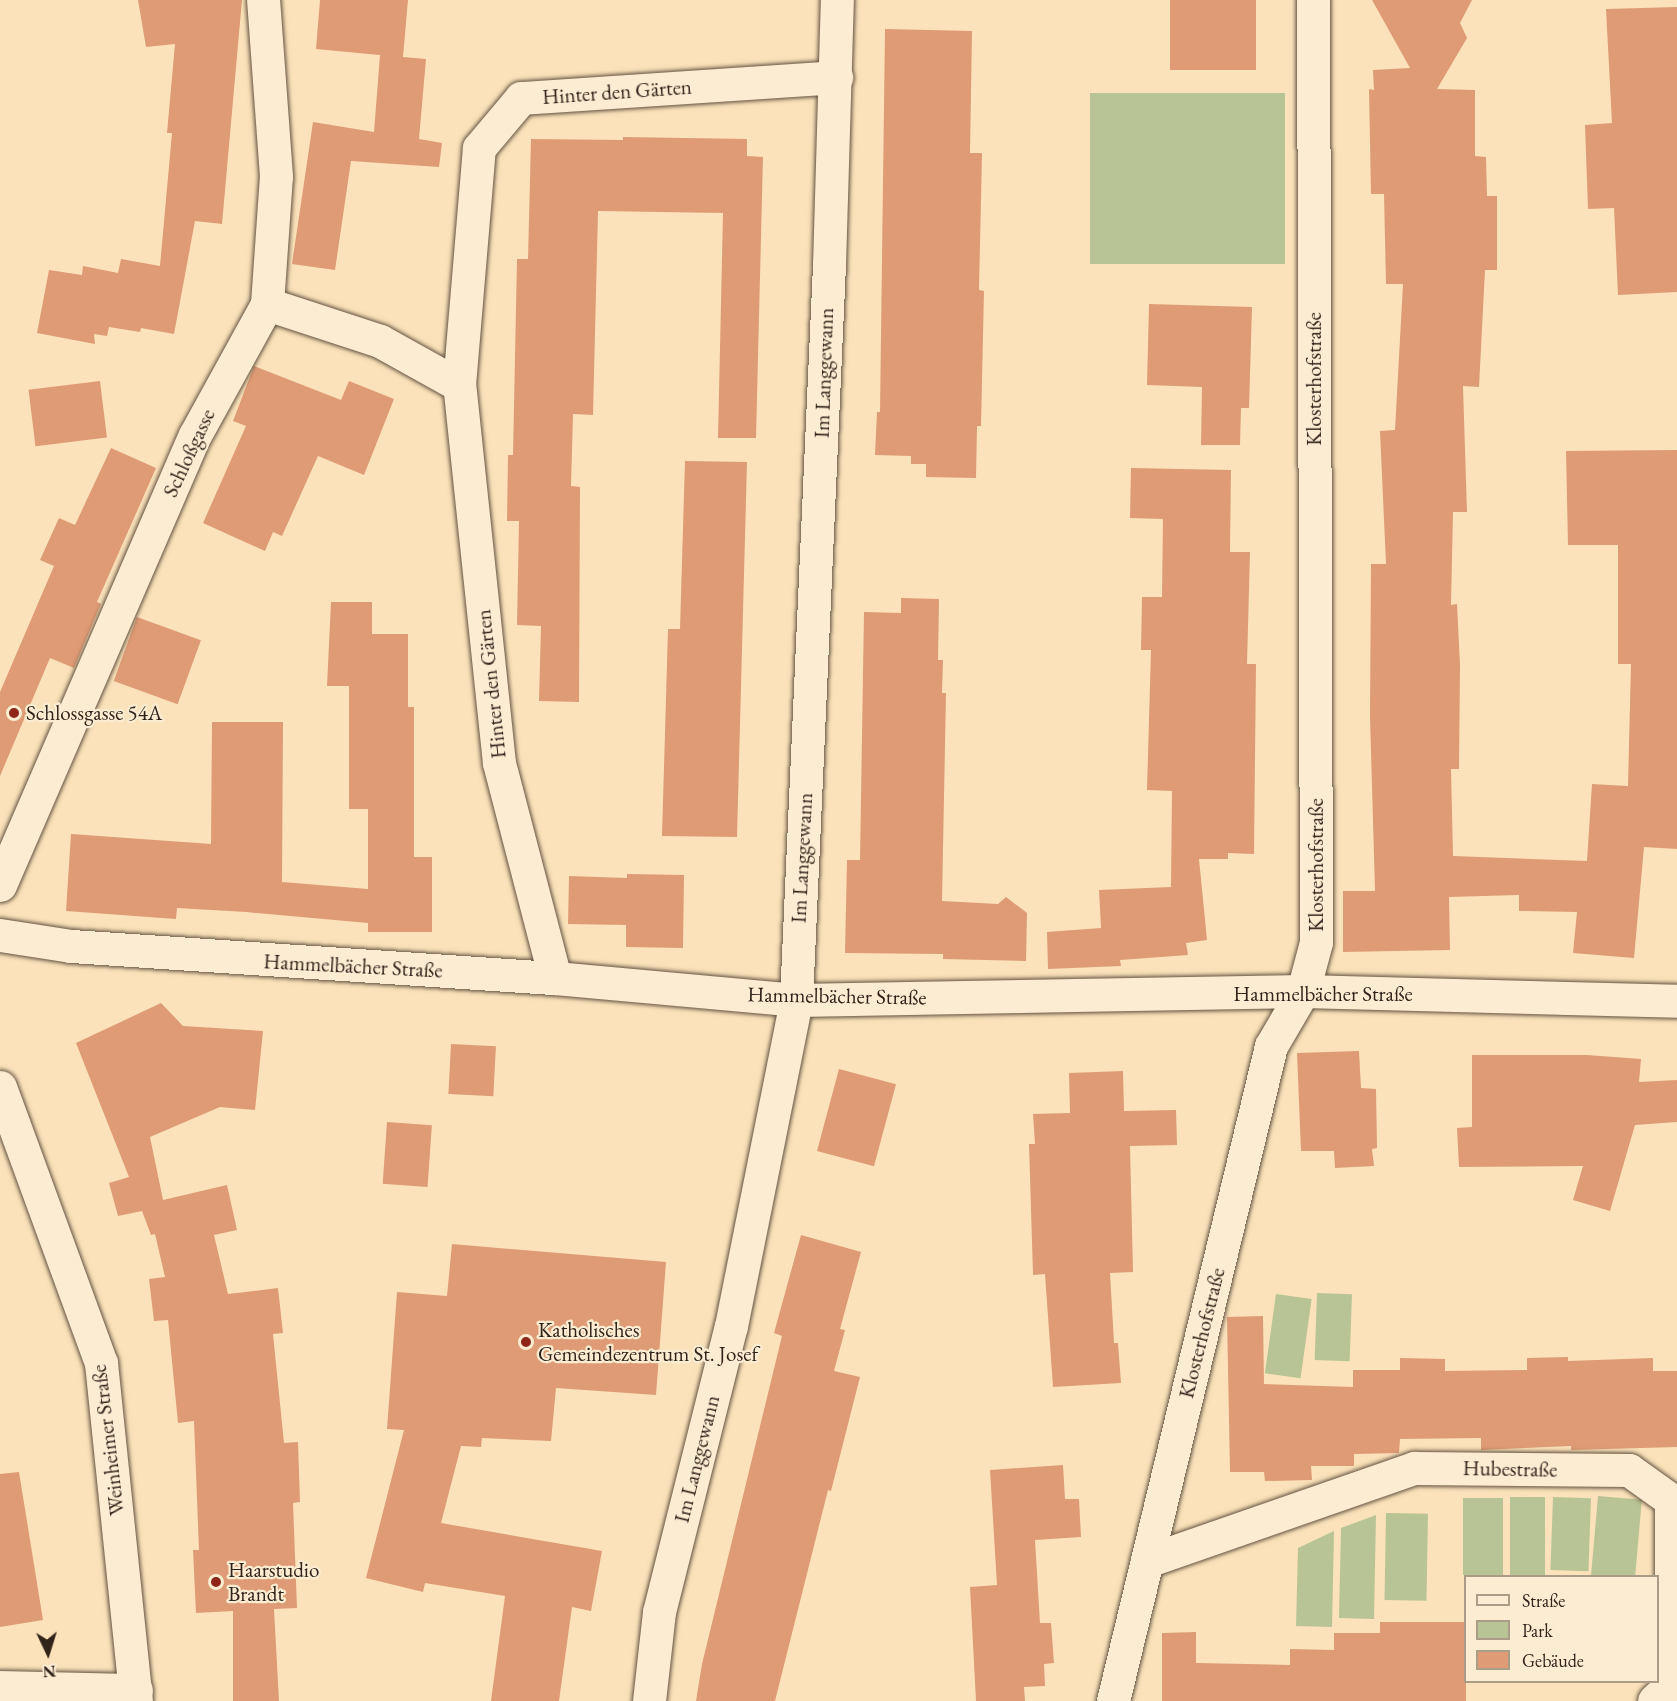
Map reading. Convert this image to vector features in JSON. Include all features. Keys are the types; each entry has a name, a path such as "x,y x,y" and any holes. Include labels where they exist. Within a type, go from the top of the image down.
{"street":[{"name":"Schloßgasse","path":"0,885 195,435 267,304 276,176 263,0"},
{"name":"Im Langgewann","path":"649,1701 659,1612 731,1326 796,1000 836,77 837,0"},
{"name":"Klosterhofstraße","path":"1113,1701 1271,1046 1303,991 1316,942 1313,0"},
{"name":"Hinter den Gärten","path":"555,978 499,763 459,385 479,148 521,98 836,77"},
{"path":"267,304 380,341 459,385"},
{"name":"Hammelbächer Straße","path":"0,936 71,946 555,978 796,1000 1303,991 1677,1000"},
{"name":"Weinheimer Straße","path":"0,1087 101,1363 136,1696"},
{"name":"Hubestraße","path":"1147,1561 1414,1468 1629,1470 1671,1500 1671,1685 1654,1701"},
{"path":"0,1687 136,1696"}],"green space":[{"path":"1090,93 1285,93 1285,264 1090,264"},
{"path":"1317,1293 1352,1294 1350,1361 1315,1360"},
{"path":"1276,1294 1312,1299 1301,1378 1265,1373"},
{"path":"1598,1496 1642,1500 1635,1575 1591,1575"},
{"path":"1510,1497 1545,1497 1545,1575 1510,1575"},
{"path":"1553,1497 1591,1498 1588,1571 1550,1570"},
{"path":"1463,1498 1503,1498 1503,1575 1463,1575"},
{"path":"1386,1513 1428,1514 1426,1601 1384,1600"},
{"path":"1376,1515 1374,1619 1339,1618 1341,1528"},
{"path":"1334,1531 1332,1627 1296,1626 1298,1548"}],"building":[{"path":"138,0 242,0 222,224 195,221 174,334 141,328 140,332 109,327 107,336 94,334 95,344 37,333 49,270 82,275 83,266 118,273 121,259 160,266 172,133 167,133 175,44 146,47"},
{"path":"320,0 408,0 403,57 426,59 419,139 442,143 439,167 351,161 335,270 292,264 313,122 374,132 380,55 316,49"},
{"path":"1170,0 1256,0 1256,70 1170,70"},
{"path":"1372,0 1472,0 1460,23 1467,38 1437,89 1475,90 1475,156 1486,157 1487,196 1497,196 1497,270 1485,270 1479,387 1463,386 1467,512 1453,512 1451,605 1457,604 1460,665 1459,769 1451,769 1453,856 1587,861 1592,784 1628,786 1631,664 1618,664 1618,545 1568,545 1566,451 1677,450 1677,849 1644,847 1634,958 1573,953 1577,912 1519,911 1519,895 1449,897 1450,950 1343,952 1343,891 1375,891 1370,716 1371,564 1386,564 1380,431 1395,430 1403,284 1386,284 1384,194 1371,194 1369,89 1374,90 1373,70 1410,68"},
{"path":"1677,7 1677,292 1618,295 1614,208 1588,209 1585,125 1612,123 1606,9"},
{"path":"885,29 972,31 970,153 982,153 979,290 984,291 981,426 977,426 976,478 926,477 926,464 911,464 911,456 875,455 877,412 880,412"},
{"path":"623,137 747,139 747,156 763,157 756,438 718,438 723,213 598,211 593,415 573,414 571,486 580,487 579,702 539,701 541,626 517,625 519,521 507,521 508,455 513,455 517,259 528,259 531,139 623,140"},
{"path":"1149,304 1252,307 1249,408 1241,408 1240,445 1201,445 1202,387 1147,385"},
{"path":"254,366 341,400 349,381 394,399 364,475 318,456 282,536 273,532 265,551 203,523 246,426 233,421"},
{"path":"100,381 107,438 35,446 29,390"},
{"path":"111,448 156,468 97,602 101,604 74,668 50,658 0,776 0,692 54,566 40,560 59,518 75,525"},
{"path":"685,461 747,462 737,837 662,836 668,629 680,629"},
{"path":"1131,468 1231,470 1230,552 1250,552 1247,664 1256,664 1254,854 1228,853 1228,859 1199,859 1207,940 1186,943 1188,955 1120,960 1121,966 1048,969 1047,932 1101,928 1099,890 1171,887 1172,791 1147,790 1151,650 1141,650 1142,597 1162,597 1163,519 1130,518"},
{"path":"901,598 939,599 938,660 943,660 942,693 946,693 942,901 998,904 1006,897 1027,913 1026,961 943,959 943,954 845,953 847,860 860,860 864,612 901,613"},
{"path":"331,602 372,602 372,634 408,634 408,707 414,707 414,857 432,857 432,932 368,932 368,923 177,908 176,919 66,911 71,834 211,844 212,722 283,722 282,882 368,889 368,809 349,809 349,686 327,686"},
{"path":"137,617 201,640 178,704 114,681"},
{"path":"627,874 684,875 683,948 626,947 626,925 568,924 569,876 627,878"},
{"path":"161,1003 183,1026 263,1031 255,1110 220,1107 150,1137 163,1200 227,1185 237,1230 214,1235 228,1294 278,1288 283,1333 273,1334 284,1443 298,1442 300,1502 293,1503 297,1608 274,1609 279,1701 233,1701 233,1611 196,1613 193,1550 199,1550 194,1421 178,1423 168,1320 154,1321 149,1279 165,1277 155,1234 151,1235 142,1211 118,1216 109,1183 129,1177 76,1043"},
{"path":"451,1044 496,1046 493,1096 448,1094"},
{"path":"1359,1051 1361,1088 1376,1089 1377,1148 1372,1149 1374,1166 1335,1168 1334,1151 1301,1151 1297,1053"},
{"path":"1472,1055 1587,1055 1641,1059 1639,1082 1677,1080 1677,1122 1635,1125 1610,1211 1573,1200 1583,1166 1459,1167 1457,1128 1472,1127"},
{"path":"839,1069 896,1084 874,1166 817,1151"},
{"path":"1123,1071 1124,1111 1176,1110 1177,1145 1130,1146 1133,1272 1110,1273 1114,1343 1118,1343 1121,1383 1053,1387 1045,1274 1033,1275 1029,1144 1035,1144 1033,1114 1070,1113 1069,1073"},
{"path":"387,1122 432,1125 428,1187 383,1184"},
{"path":"801,1235 861,1252 840,1329 845,1330 834,1371 860,1377 831,1491 828,1490 775,1701 696,1701 702,1664 782,1336 774,1333"},
{"name":"Katholisches Gemeindezentrum St. Josef","path":"452,1244 666,1262 656,1395 556,1388 551,1441 482,1438 481,1447 461,1446 441,1523 602,1551 591,1611 572,1607 559,1701 491,1701 505,1596 425,1583 423,1592 366,1578 404,1430 387,1429 397,1292 447,1296"},
{"path":"1263,1316 1264,1384 1353,1387 1353,1370 1400,1370 1400,1358 1445,1359 1445,1371 1527,1370 1527,1358 1568,1357 1568,1361 1653,1358 1653,1371 1677,1371 1677,1447 1571,1450 1571,1446 1481,1450 1481,1438 1400,1439 1399,1453 1354,1454 1354,1466 1311,1466 1312,1480 1265,1481 1264,1472 1230,1472 1227,1317"},
{"path":"1063,1465 1065,1499 1079,1499 1081,1537 1035,1540 1040,1623 1051,1623 1054,1663 1044,1664 1045,1686 1024,1687 1025,1701 976,1701 970,1587 997,1585 990,1470"},
{"path":"19,1472 43,1620 0,1627 0,1474"},
{"path":"1380,1622 1464,1622 1466,1701 1162,1701 1162,1633 1196,1632 1196,1663 1290,1665 1290,1649 1334,1650 1334,1633 1380,1633"}],"place":[{"name":"Schlossgasse 54A","path":"14,713"},
{"name":"Katholisches Gemeindezentrum St. Josef","path":"526,1342"},
{"name":"Haarstudio Brandt","path":"216,1582"}]}
